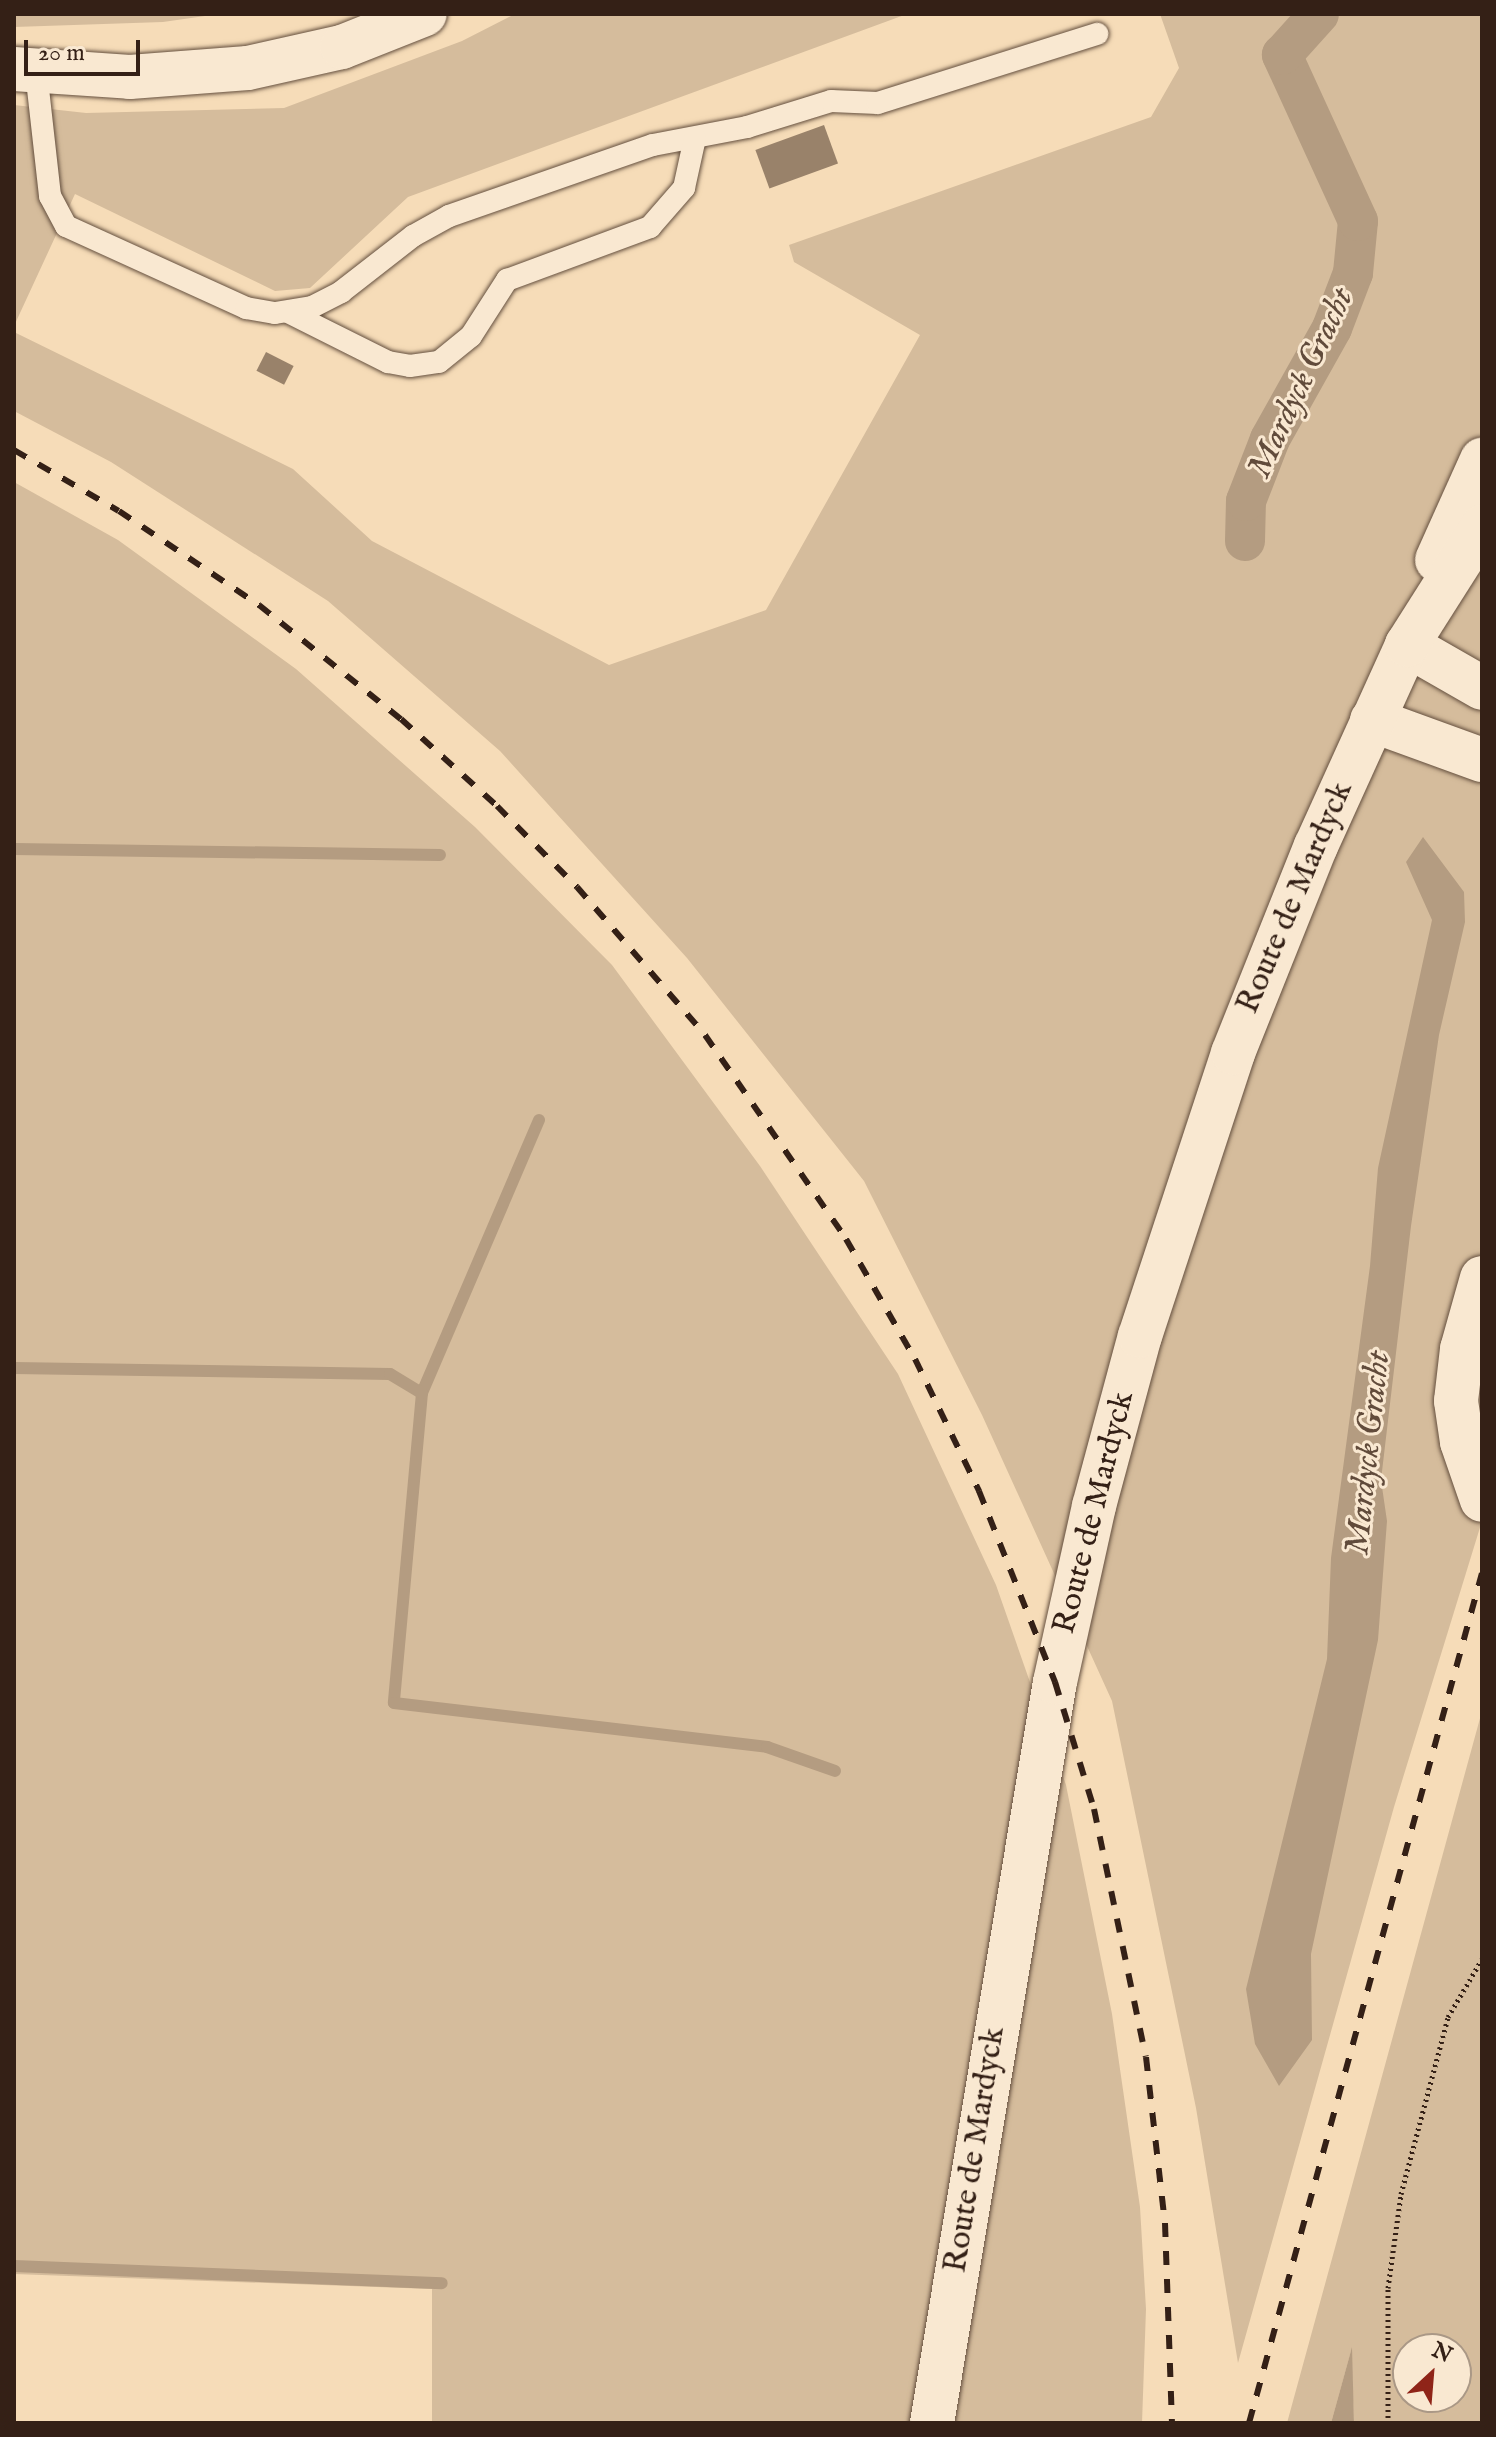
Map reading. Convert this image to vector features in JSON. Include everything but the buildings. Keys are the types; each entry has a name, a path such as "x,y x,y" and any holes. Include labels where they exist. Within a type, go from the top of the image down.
{"main road":[{"path":"25,70 130,77 248,68 342,47 425,14"},
{"name":"Route de Mardyck","path":"932,2423 1048,1719 1104,1467 1154,1291 1233,1053 1372,720 1407,645 1446,534 1482,460"},
{"name":"Route de Mardyck","path":"1407,645 1482,527"},
{"path":"1407,645 1482,688"},
{"path":"1372,720 1482,760"},
{"path":"1482,1278 1462,1349 1456,1401 1462,1442 1482,1500"}],"lane":[{"path":"288,312 341,292 413,236 449,216 653,145 695,138 831,101 878,103 1097,34"},
{"path":"25,70 50,196 66,226 246,308 288,312 388,362 410,366 439,362 471,336 507,280 650,227 684,188 695,138"}],"path":[{"path":"1388,2423 1388,2288 1401,2194 1448,2017 1482,1959"}],"shaded area":[{"path":"14,14 219,14 163,22 14,27"},
{"path":"515,14 907,14 408,197 310,288 275,291 75,194 14,326 14,105 86,113 284,108 462,41"},
{"path":"1160,14 1482,14 1482,1521 1394,1807 1238,2363 1196,2108 1112,1701 982,1415 864,1181 687,958 500,751 328,601 111,462 14,411 14,332 293,469 372,541 609,665 766,610 920,335 794,262 789,245 1151,117 1179,68"},
{"path":"14,482 118,540 296,669 475,827 612,965 760,1166 898,1374 996,1585 1066,1785 1112,2014 1140,2207 1146,2309 1142,2423 432,2423 432,2289 14,2274"},
{"path":"1482,1711 1482,2423 1354,2423 1351,2351 1331,2423 1287,2423"}],"water":[{"path":"1423,837 1464,892 1465,922 1439,1035 1411,1226 1381,1480 1387,1521 1378,1640 1311,1954 1312,2040 1279,2086 1255,2044 1246,1989 1327,1659 1331,1558 1370,1266 1378,1168 1432,920 1406,862"},
{"path":"1352,2347 1354,2423 1331,2423"}],"waterway":[{"name":"Mardyck Gracht","path":"1245,541 1246,501 1270,439 1332,328 1353,273 1358,221 1282,55 1319,14"},
{"path":"14,849 440,855"},
{"path":"539,1120 422,1393 394,1703 767,1747 835,1771"},
{"path":"14,1368 390,1374 422,1393"},
{"path":"14,2266 442,2283"}],"railway":[{"path":"14,450 119,511 259,605 401,719 497,806 577,887 705,1035 846,1239 915,1359 979,1491 1055,1682 1094,1809 1146,2057 1165,2223 1172,2423"},
{"path":"1249,2423 1482,1573"}]}
